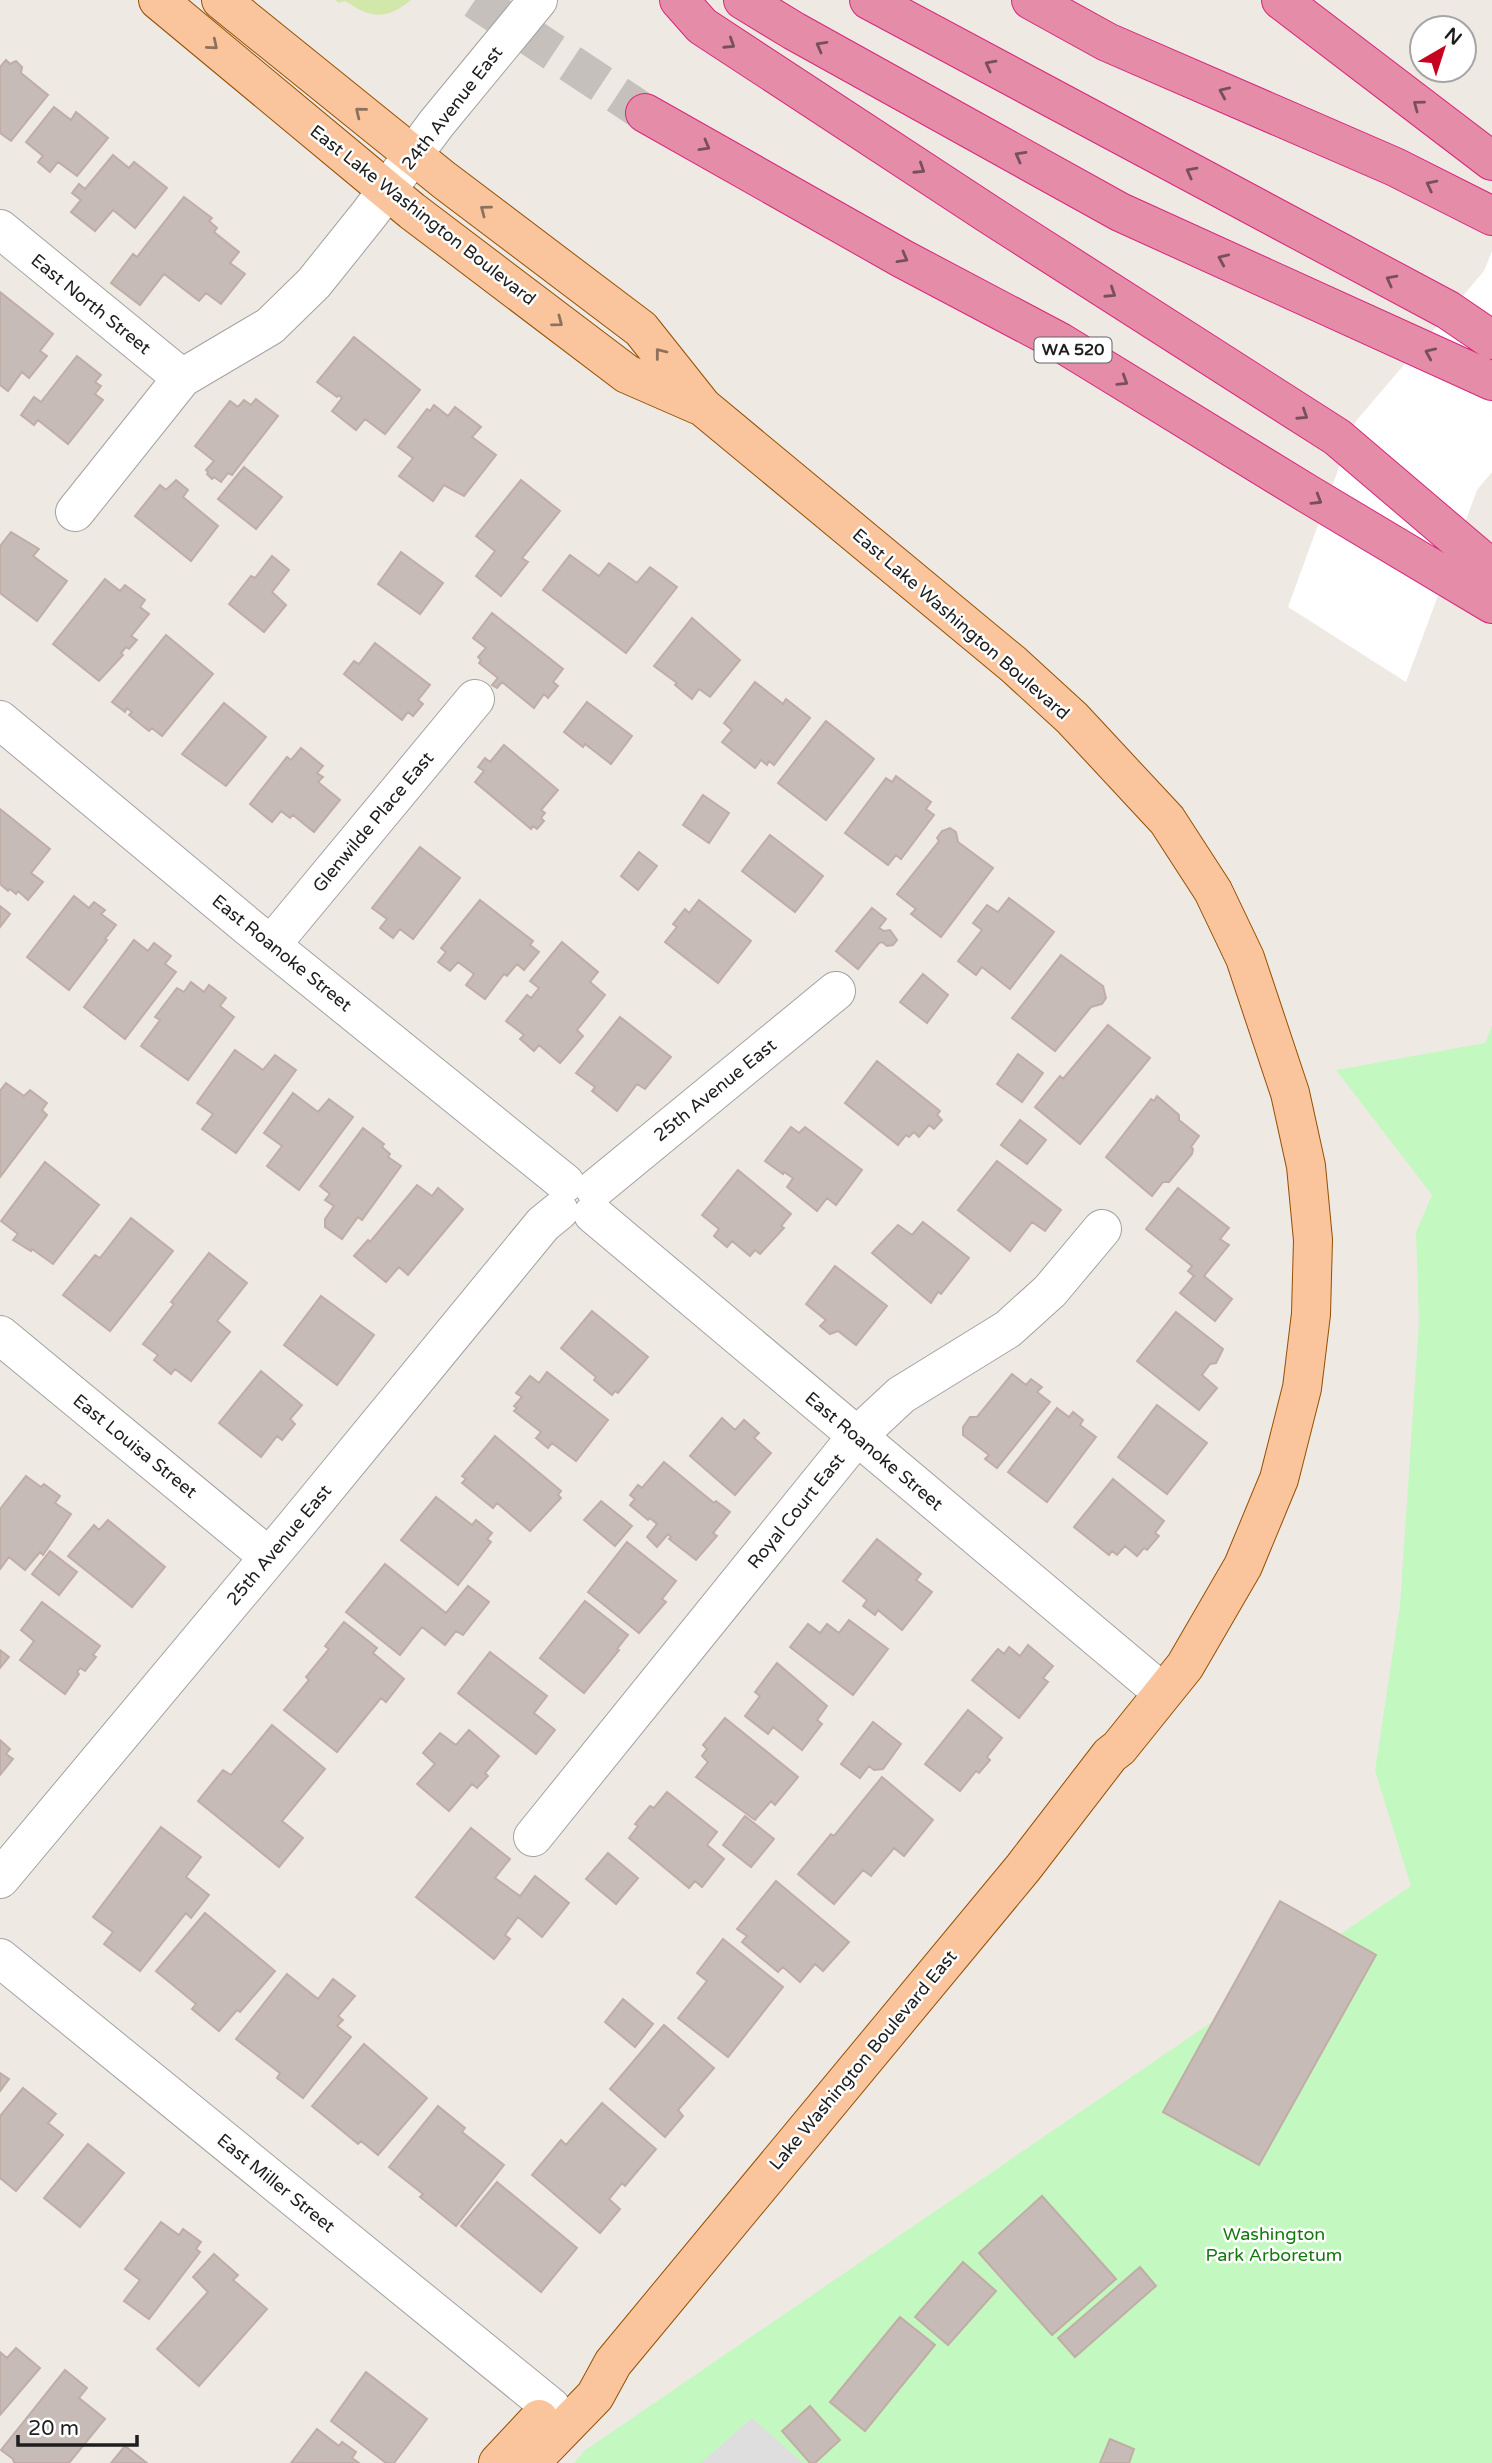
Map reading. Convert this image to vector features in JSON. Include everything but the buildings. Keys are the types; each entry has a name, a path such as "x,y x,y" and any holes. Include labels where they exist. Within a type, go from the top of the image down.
{"highway":[{"path":"679,0 702,26 990,215 1337,437 1492,569"},
{"path":"743,0 1120,212 1492,381"},
{"path":"869,0 1448,310 1492,340"},
{"path":"1031,0 1107,41 1395,167 1492,216"},
{"path":"1281,0 1492,161"},
{"name":"WA 520","path":"645,113 903,259 1060,342 1492,604"}],"main road":[{"name":"East Lake Washington Boulevard","path":"158,0 387,190 627,374 703,407"},
{"name":"East Lake Washington Boulevard","path":"221,0 414,155 641,329 703,407 1013,664 1072,718 1167,820 1213,891 1245,958 1290,1093 1306,1166 1313,1240 1311,1314 1302,1388"},
{"name":"Lake Washington Boulevard East","path":"530,2463 595,2396 612,2363 1023,1868 1185,1666 1243,1566 1274,1492 1302,1388"},
{"name":"Lake Washington Boulevard East","path":"1111,1755 1112,1743 1177,1660 1195,1647"},
{"name":"Lake Washington Boulevard East","path":"498,2463 577,2383 612,2363"}],"street":[{"name":"24th Avenue East","path":"75,512 182,378 270,326 314,283 538,0"},
{"name":"East North Street","path":"0,229 182,378"},
{"name":"Glenwilde Place East","path":"271,945 475,699"},
{"name":"East Roanoke Street","path":"0,720 578,1199 1156,1688"},
{"name":"25th Avenue East","path":"0,1879 543,1224 578,1199 836,991"},
{"name":"Royal Court East","path":"533,1837 857,1436 901,1395 1008,1329 1050,1291 1102,1229"},
{"name":"East Louisa Street","path":"0,1335 269,1557"},
{"name":"East Miller Street","path":"0,1958 551,2407"}],"green space":[{"path":"335,0 411,0 402,7 378,15 370,14 345,1 339,3"},
{"name":"Washington Park Arboretum","path":"1492,1025 1492,2463 574,2463 584,2451 1411,1886 1375,1771 1400,1605 1419,1322 1416,1232 1432,1195 1336,1070 1485,1043"}],"shaded area":[{"path":"752,2418 803,2463 701,2463"}],"pier":[{"path":"1492,251 1492,472 1477,490 1406,682 1288,607 1356,421 1484,271"}],"tunnel":[{"path":"475,0 645,113"}]}
